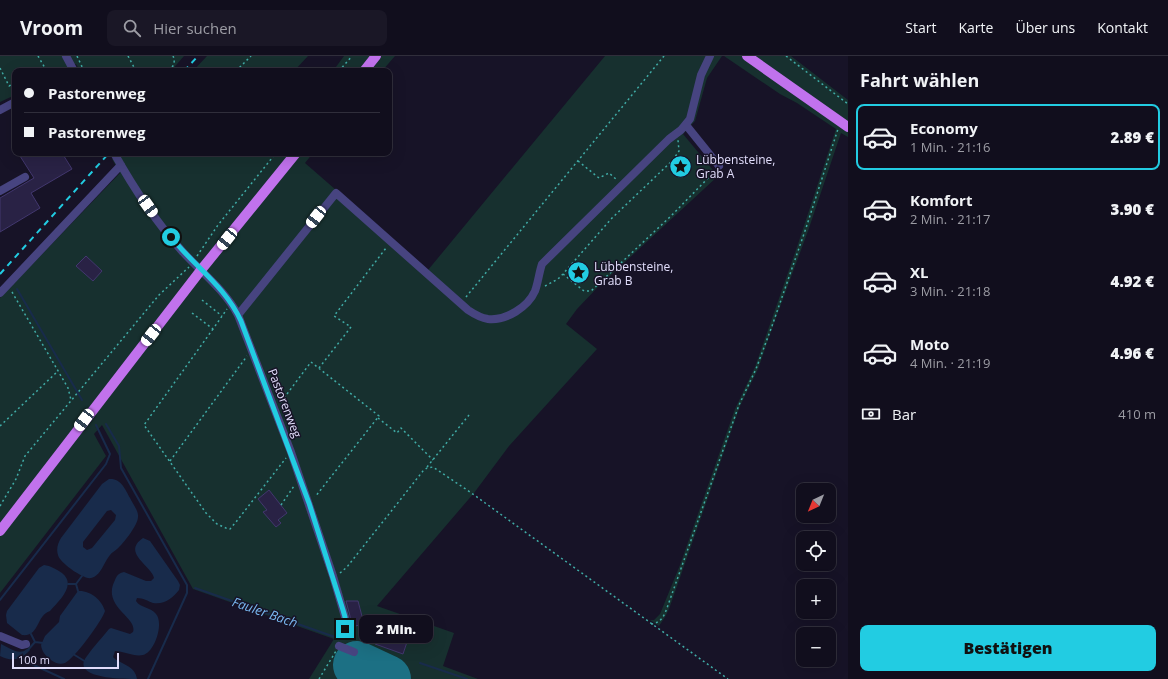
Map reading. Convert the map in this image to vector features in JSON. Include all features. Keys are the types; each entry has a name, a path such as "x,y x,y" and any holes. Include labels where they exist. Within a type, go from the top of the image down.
{"main road":[{"path":"366,68 376,56"},
{"path":"747,56 844,124"},
{"path":"0,531 201,270 294,156"}],"street":[{"path":"66,56 72,68"},
{"path":"238,314 336,193 468,310 488,319 496,319 517,311 531,298 535,291 542,264 624,185 669,139 686,125 691,115 701,75 710,56"},
{"path":"0,110 12,104"},
{"path":"686,125 719,166"},
{"name":"Pastorenweg","path":"116,156 120,165 165,230 193,262 232,302 238,314 309,503 345,617 344,636"},
{"path":"0,293 120,165"},
{"path":"0,191 25,177"},
{"path":"0,636 22,645 26,644"},
{"path":"339,646 354,652"}],"path":[{"path":"38,56 45,68"},
{"path":"77,56 83,68"},
{"path":"128,56 134,68"},
{"path":"172,68 175,58 174,56"},
{"path":"239,68 251,56"},
{"path":"342,68 352,56"},
{"path":"461,303 664,56"},
{"path":"786,56 848,104"},
{"path":"0,68 9,86 12,84"},
{"path":"651,624 660,621 668,608 739,405 756,369 844,124"},
{"path":"535,291 558,279 611,219 672,160 679,151"},
{"path":"0,506 16,479 25,456 159,295 193,262 218,225 274,156"},
{"path":"578,161 599,178 609,174 624,185"},
{"path":"563,274 584,291 591,291 671,216 719,166"},
{"path":"318,368 351,327 334,316 391,242"},
{"path":"8,285 68,388 71,400"},
{"path":"202,300 222,316"},
{"path":"232,302 144,425 206,512 217,524 228,529 236,522 291,452"},
{"path":"192,313 213,329"},
{"path":"170,461 252,349"},
{"path":"275,410 311,362 379,416 378,417 397,433 401,428 433,460"},
{"path":"0,426 58,371"},
{"path":"333,576 348,567 469,415"},
{"path":"309,503 378,417"},
{"path":"427,468 430,467 437,469 728,679"},
{"path":"281,505 300,477"},
{"path":"319,679 339,646"}],"green space":[{"path":"0,56 184,56 174,68 78,68 76,64 69,68 12,68 12,96 0,102"},
{"path":"207,56 308,56 297,68 196,68"},
{"path":"344,56 395,56 385,68 335,68"},
{"path":"605,56 722,56 707,78 695,121 683,134 718,176 598,287 577,309 566,324 597,349 509,446 474,493 377,606 454,633 443,666 478,679 309,679 334,639 193,589 102,425 94,434 106,456 0,593 0,298 120,173 112,159 115,156 311,156 305,163 428,270"},
{"path":"724,56 791,56 848,100 848,137 841,133 808,231 758,369 740,406 669,609 659,626 650,620 654,620 660,614 680,565 735,409 755,367 836,129 797,103 780,94"}],"water":[{"path":"109,479 120,482 135,507 138,517 136,525 130,534 120,547 111,554 100,572 94,577 88,578 67,566 59,558 57,548 61,538 102,484","holes":["111,510 116,515 115,520 92,548 87,550 83,547 83,542 107,511"]},
{"path":"143,538 150,541 178,581 180,585 179,590 174,596 161,603 153,603 137,598 136,601 140,605 156,614 159,624 157,637 151,649 143,655 115,651 113,657 131,668 136,674 137,679 111,678 91,673 85,669 83,664 89,653 109,629 111,628 130,634 133,632 133,627 130,621 116,604 113,597 112,589 115,580 119,574 124,572 146,581 151,581 154,578 152,573 136,554 135,549 137,544"},
{"path":"44,565 62,573 68,583 67,588 62,598 42,617 32,633 22,635 7,623 7,611 39,568"},
{"path":"78,591 87,592 95,596 105,611 93,631 75,655 65,663 61,664 54,662 45,655 41,645 45,636 59,622 60,616"},
{"path":"1,644 18,652 27,649 30,650 20,658 8,659 0,656"}],"building":[{"path":"20,156 64,156 72,169 31,193 40,208 0,232 0,198 34,178"},
{"path":"86,256 102,271 93,281 76,266"},
{"path":"269,490 287,513 278,520 281,523 276,527 263,512 267,510 258,499"},
{"path":"346,601 358,601 364,624 351,627"},
{"path":"386,615 413,624 403,654 375,644"}],"waterway":[{"path":"17,289 82,400"},
{"path":"106,424 119,446 121,468 187,585 187,593 148,679"},
{"path":"0,600 106,464 110,454 96,425"},
{"path":"76,584 82,576"},
{"path":"68,584 76,584"},
{"path":"76,584 78,591"},
{"name":"Fauler Bach","path":"195,588 335,637"},
{"path":"31,634 35,642"},
{"path":"27,651 35,642 43,643"},
{"path":"73,654 86,662"},
{"path":"20,656 25,661 64,679"},
{"name":"Fauler Bach","path":"420,663 467,679"}],"runway":[{"path":"357,665 387,679"}],"railway":[{"path":"187,68 198,56"},
{"path":"0,274 106,156"}],"place":[{"name":"Lübbensteine, Grab A","path":"680,166"},
{"name":"Lübbensteine, Grab B","path":"578,273"}],"route":[{"path":"171,237 183,252 232,302 241,321 309,503 343,610 345,617 345,629"}]}
